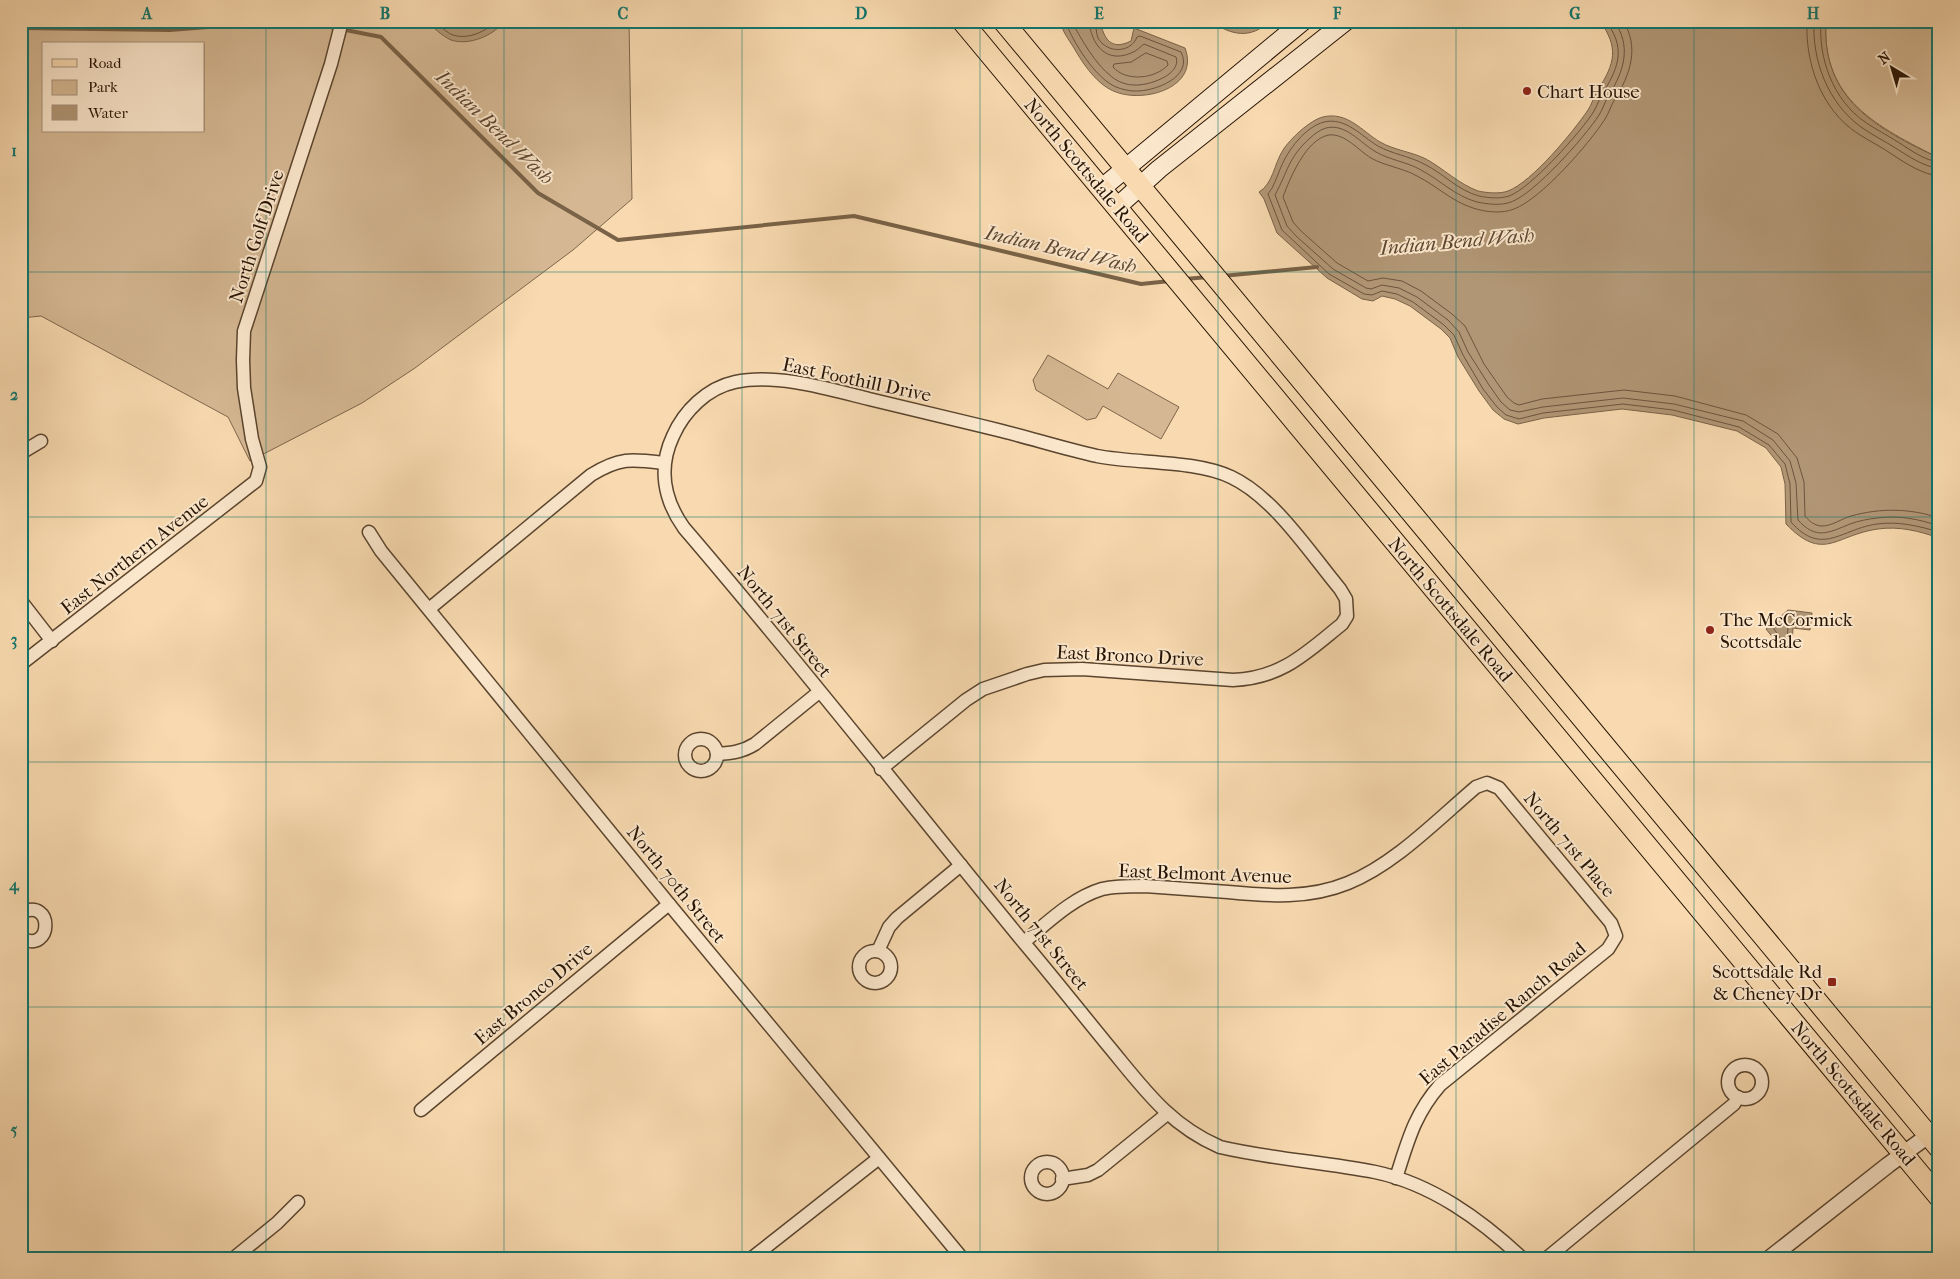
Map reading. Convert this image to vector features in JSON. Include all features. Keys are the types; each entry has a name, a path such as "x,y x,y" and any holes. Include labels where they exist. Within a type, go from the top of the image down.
{"main road":[{"name":"North Scottsdale Road","path":"962,21 1939,1197"},
{"name":"North Scottsdale Road","path":"1003,21 1934,1142"},
{"path":"1102,188 1303,21"},
{"path":"1119,210 1160,169 1346,21"}],"street":[{"name":"North Golf Drive","path":"260,467 252,439 244,388 242,360 244,332 331,64 342,21"},
{"name":"East Foothill Drive","path":"664,463 668,446 677,427 693,405 706,395 735,382 772,380 837,391 1096,456 1213,470 1243,483 1260,495 1277,512 1340,589 1346,598 1348,608"},
{"path":"21,452 41,441"},
{"path":"429,610 592,475 620,461 632,460 664,463"},
{"name":"North 71st Street","path":"664,463 669,502 678,519 881,769 1166,1114 1200,1139 1220,1148 1376,1172 1424,1188 1447,1200 1489,1229 1522,1258"},
{"name":"East Northern Avenue","path":"21,664 248,490 256,481 260,467"},
{"name":"North 70th Street","path":"368,532 381,551 669,904 962,1258"},
{"path":"21,601 52,641"},
{"name":"East Bronco Drive","path":"881,769 966,700 983,689 1003,681 1044,670 1067,669 1233,680 1252,679 1282,669 1297,660 1342,624 1347,616 1348,608"},
{"path":"716,754 735,753 750,747 819,692"},
{"name":"North 71st Place","path":"1487,783 1499,788 1611,923 1616,936"},
{"name":"East Belmont Avenue","path":"1024,942 1065,908 1101,889 1145,886 1278,896 1308,895 1333,889 1366,874 1403,849 1476,787 1487,783"},
{"path":"878,951 889,927 897,918 961,865"},
{"name":"East Bronco Drive","path":"420,1110 669,904"},
{"path":"21,913 27,910 37,911 42,914 46,923 44,933 37,940 27,941 21,938"},
{"name":"East Paradise Ranch Road","path":"1396,1178 1416,1118 1426,1101 1440,1085 1608,949 1616,936"},
{"path":"1547,1258 1734,1104 1738,1097"},
{"path":"1062,1179 1088,1175 1098,1170 1166,1114"},
{"path":"1770,1258 1904,1154 1934,1142"},
{"path":"752,1258 879,1158"},
{"path":"234,1258 277,1223 298,1202"}],"green space":[{"path":"21,21 629,21 632,199 573,250 415,368 362,403 250,461 228,417 41,316 21,318"},
{"path":"1826,21 1939,21 1939,158 1895,135 1875,122 1843,91 1833,71 1827,48"},
{"path":"1048,355 1108,389 1118,373 1179,407 1161,439 1103,406 1096,418 1087,420 1036,390 1033,380"}],"water":[{"path":"426,21 504,21 487,35 473,41 458,42 451,40"},
{"path":"1060,21 1100,21 1106,38 1113,44 1124,44 1131,41 1134,28 1185,48 1187,62 1184,73 1177,82 1167,89 1154,93 1128,95 1116,92 1097,80 1086,67 1062,28"},
{"path":"1210,21 1270,21 1255,31 1240,33 1225,30"},
{"path":"1600,21 1826,21 1827,48 1833,71 1843,91 1857,108 1894,135 1939,158 1939,538 1909,530 1886,528 1863,532 1830,543 1810,542 1799,536 1786,524 1785,484 1781,467 1766,448 1737,431 1672,415 1622,409 1544,418 1518,424 1504,419 1493,410 1479,391 1458,357 1450,338 1441,329 1410,306 1395,299 1382,296 1373,301 1362,299 1327,278 1277,233 1264,199 1259,192 1267,184 1280,155 1290,141 1306,126 1323,117 1332,116 1347,119 1380,142 1426,159 1478,191 1501,193 1518,186 1540,167 1573,131 1589,108 1608,72 1612,48 1610,39"},
{"path":"1788,610 1812,613 1810,630 1793,628 1792,645 1778,644 1766,629"}],"waterway":[{"name":"Indian Bend Wash","path":"21,28 170,30 285,21"},
{"name":"Indian Bend Wash","path":"300,21 381,37 538,193 618,240 854,216 1141,284 1170,281"},
{"name":"Indian Bend Wash","path":"1222,276 1317,267"},
{"name":"Indian Bend Wash","path":"1185,279 1208,277"}],"place":[{"name":"Chart House","path":"1527,91"},
{"name":"The McCormick Scottsdale","path":"1710,630"},
{"name":"Scottsdale Rd & Cheney Dr","path":"1832,982"}]}
